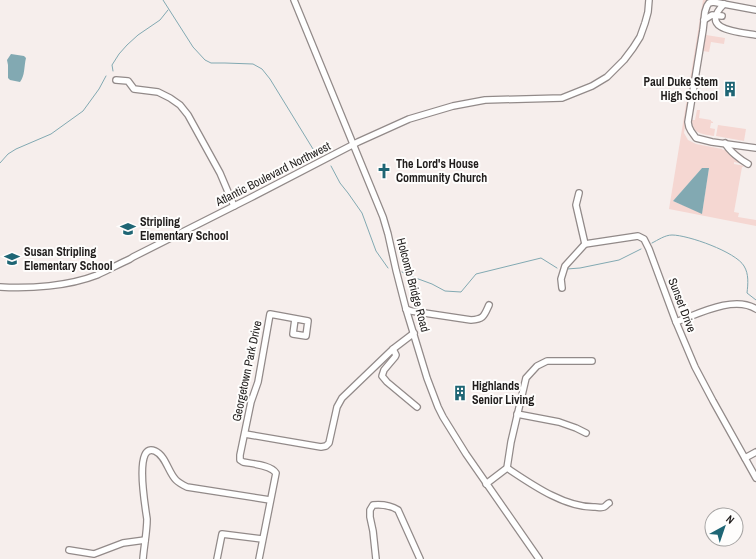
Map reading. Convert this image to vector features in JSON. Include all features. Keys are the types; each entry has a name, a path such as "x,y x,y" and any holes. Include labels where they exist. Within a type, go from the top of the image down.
{"street":[{"name":"Holcomb Bridge Road","path":"294,0 383,217 406,309 427,378 438,408 486,484 539,559"},
{"name":"Atlantic Boulevard Northwest","path":"0,288 54,285 77,281 96,275 353,145 409,119 453,106 485,100 562,98 592,86 607,77 624,60 640,38 648,12 649,0"},
{"path":"756,10 713,2 710,2 707,6 688,122 688,127 696,138 712,142 756,148"},
{"path":"724,4 718,10 719,16 716,22 720,27 726,30 756,35"},
{"path":"704,20 710,16 719,16"},
{"path":"116,80 128,81 134,89 158,92 180,105 188,115 220,173 234,206"},
{"path":"725,144 728,149 738,158 748,164"},
{"path":"562,288 561,279 565,266 585,244 576,204 579,193"},
{"name":"Sunset Drive","path":"585,244 638,236 644,239 695,367 756,478"},
{"path":"676,322 705,311 738,303 748,305 756,309"},
{"path":"406,309 411,311 478,320 485,316 489,305"},
{"name":"Georgetown Park Drive","path":"245,434 251,402 258,382 270,314 295,319"},
{"path":"259,559 276,473 270,467 243,462 240,460 245,434 321,447 326,446 329,443 337,407 342,398 393,349 414,333"},
{"path":"393,349 396,355 384,370 382,376 417,407"},
{"path":"486,484 507,468 511,442 526,378 537,366 547,361 592,361"},
{"path":"517,414 559,422 586,433"},
{"path":"142,559 147,520 142,482 142,464 148,451 152,450 162,456 175,479 187,487 270,500"},
{"path":"745,458 756,452"},
{"path":"507,468 551,495 573,504 590,507 604,507 609,503"},
{"path":"376,559 370,510 373,505 386,505 396,509 420,559"},
{"path":"217,559 222,534 262,539"},
{"path":"69,550 94,554 123,543 145,540"}],"shaded area":[{"path":"703,0 708,0 702,14 684,133 688,140 696,144 726,150 743,164 734,162 734,164 745,166 742,167 734,212 739,213 738,217 756,220 756,226 669,209","holes":["702,168 709,168 702,213 673,201"]},
{"path":"706,35 725,38 724,44 711,42 709,52 703,51"},
{"path":"697,110 700,110 699,118 711,120 713,122 711,123 710,128 715,129 714,136 696,131 692,125 692,120 695,120"},
{"path":"718,125 746,129 744,141 716,136"}],"water":[{"path":"11,54 24,56 26,58 24,74 20,82 10,80 8,78 7,60"},
{"path":"702,168 709,168 702,214 673,201"}],"waterway":[{"path":"163,0 193,47 205,60 211,63 253,64 262,69 270,79 313,149 317,152"},
{"path":"113,71 112,65 127,45 138,35 160,20 168,10"},
{"path":"0,163 8,154 51,134 83,111 99,89 106,76"},
{"path":"331,166 340,183 362,213 376,251 388,268"},
{"path":"652,243 667,236 679,236 700,241 732,255 746,269 748,283 747,293 756,300"},
{"path":"567,269 580,268 619,260 641,249"},
{"path":"402,272 445,291 461,292 476,274 541,258 557,268"}],"place":[{"name":"Paul Duke Stem High School","path":"730,89"},
{"name":"The Lord's House Community Church","path":"384,171"},
{"name":"Stripling Elementary School","path":"128,229"},
{"name":"Susan Stripling Elementary School","path":"12,259"},
{"name":"Highlands Senior Living","path":"460,393"}]}
